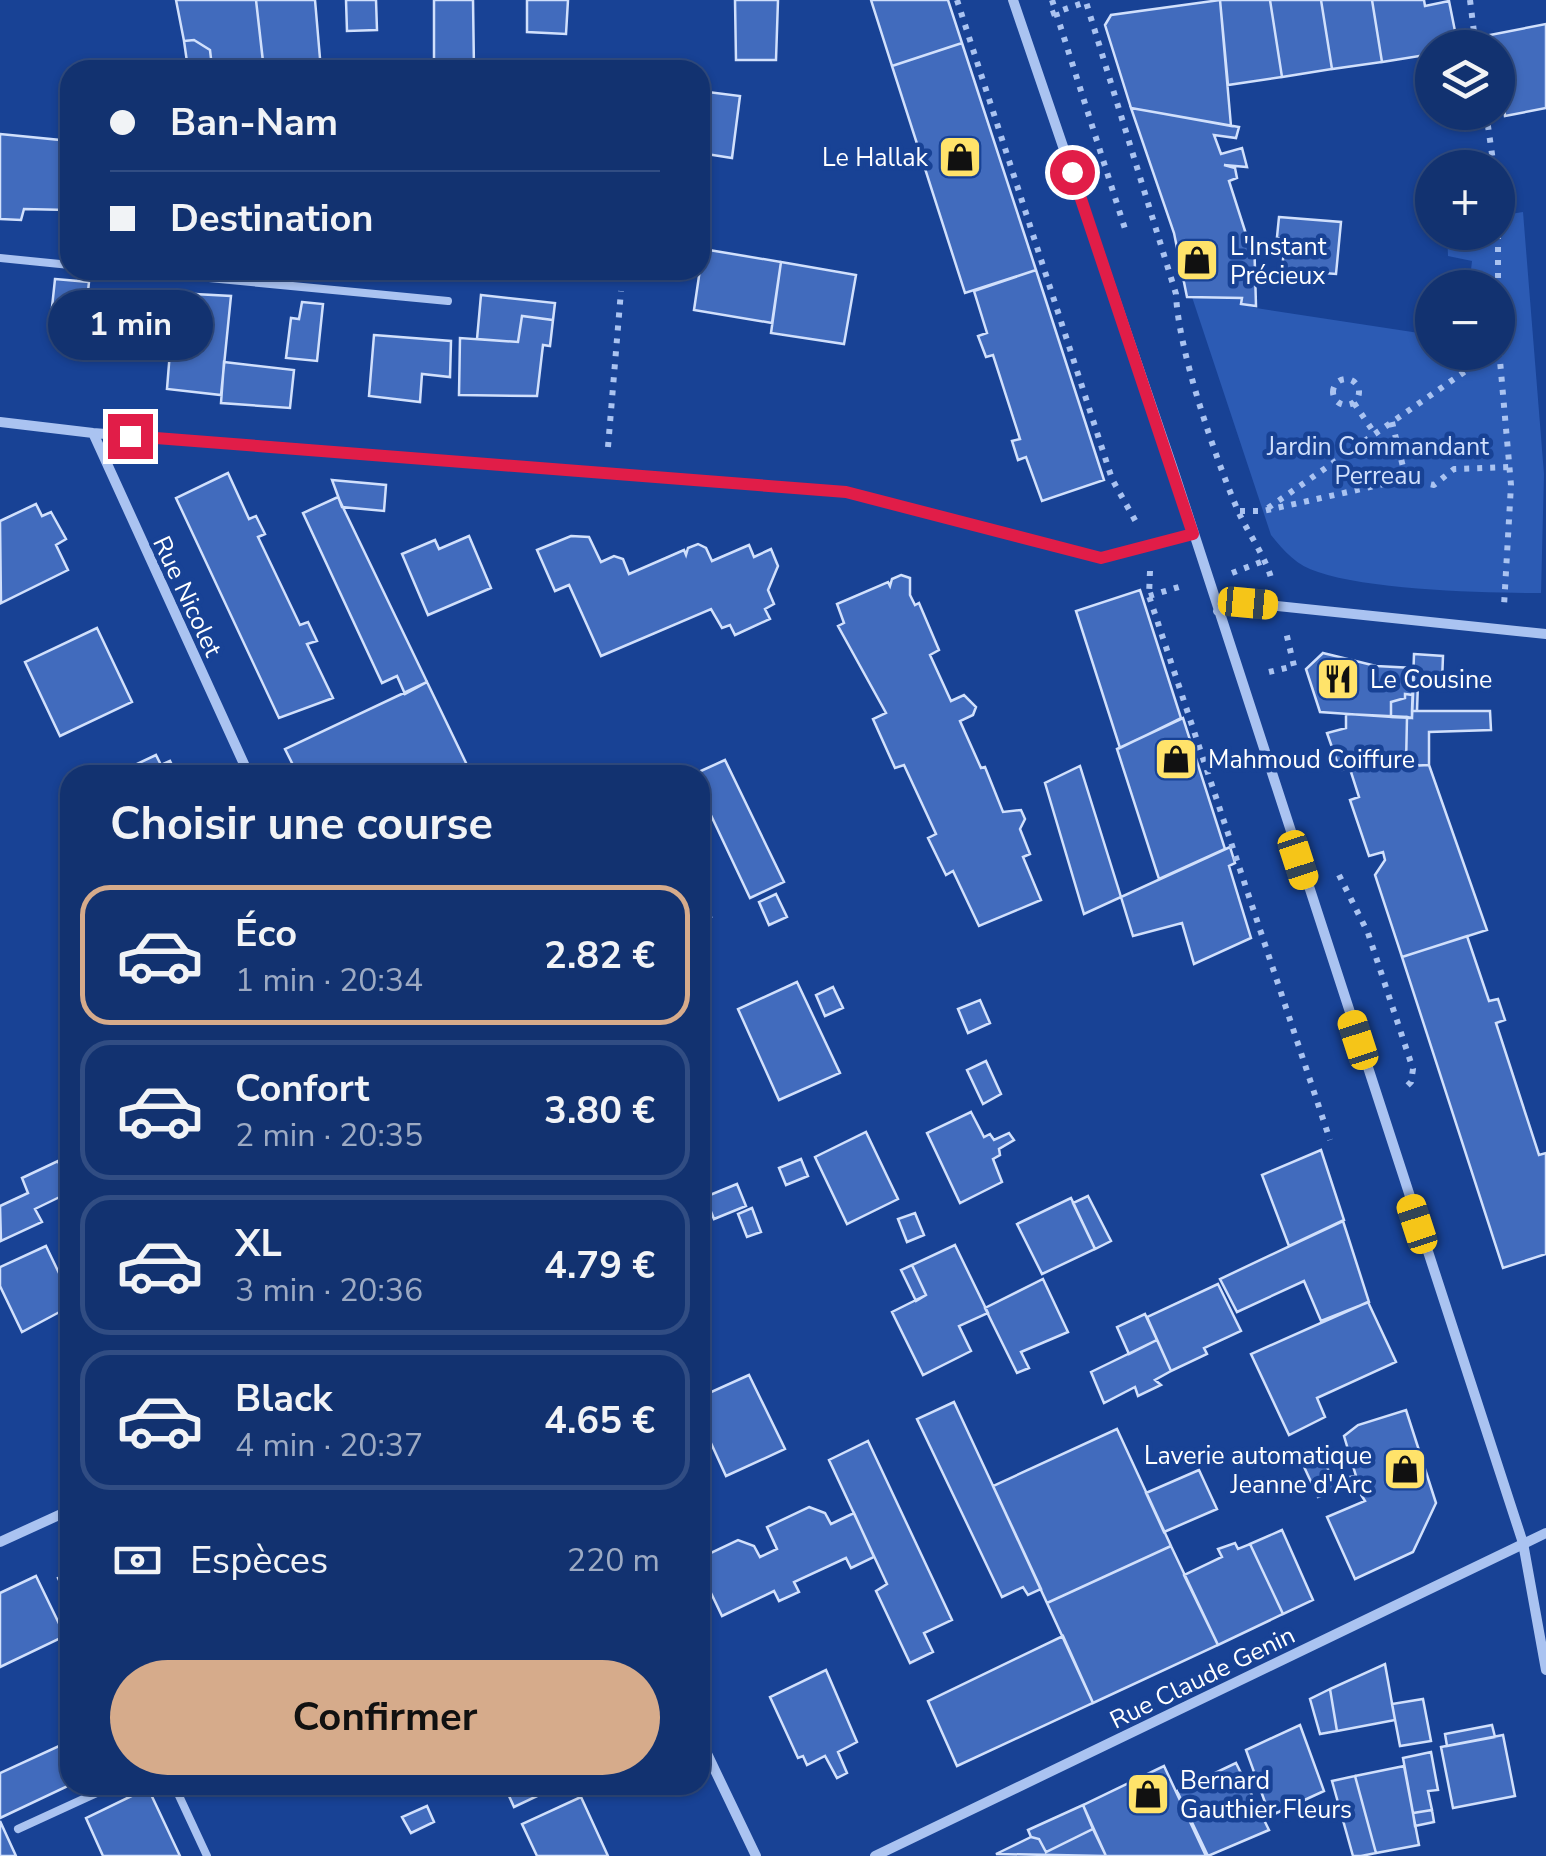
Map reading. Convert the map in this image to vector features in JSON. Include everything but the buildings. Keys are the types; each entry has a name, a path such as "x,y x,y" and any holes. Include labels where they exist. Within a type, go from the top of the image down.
{"street":[{"path":"1013,0 1193,534 1523,1543 1546,1670"},
{"path":"0,422 94,433 846,492 1101,558 1193,534"},
{"name":"Rue Nicolet","path":"94,433 244,765"},
{"path":"1218,611 1248,603 1546,634"},
{"path":"0,1542 60,1515"},
{"name":"Rue Claude Genin","path":"875,1856 1546,1533"},
{"path":"710,1760 756,1856"}],"lane":[{"path":"0,258 60,264"},
{"path":"226,280 448,302"},
{"path":"18,1828 92,1795"},
{"path":"179,1795 207,1856"}],"path":[{"path":"956,0 1112,478 1150,548 1149,596 1330,1140"},
{"path":"1470,0 1474,30"},
{"path":"1022,25 1085,1 1176,294 1177,330 1238,511 1263,511 1406,479 1434,486 1454,470 1510,467"},
{"path":"606,473 621,291"},
{"path":"1263,511 1467,370"},
{"path":"1498,370 1510,467 1502,632"},
{"path":"1349,379 1357,384 1359,396 1354,403 1341,405 1335,399 1337,383 1349,379"},
{"path":"1354,403 1375,434"},
{"path":"1392,422 1406,479"}],"green space":[{"name":"Jardin Commandant Perreau","path":"1523,212 1544,474 1541,593 1397,587 1340,578 1304,566 1271,535 1192,297 1242,298 1242,304 1256,308 1415,332 1415,370 1515,370 1515,270 1471,270 1472,261 1448,256 1448,250 1515,250 1515,213"}],"place":[{"name":"Le Hallak","path":"960,157"},
{"name":"L'Instant Précieux","path":"1197,260"},
{"name":"Le Cousine","path":"1338,679"},
{"name":"Mahmoud Coiffure","path":"1176,759"},
{"name":"Laverie automatique Jeanne d'Arc","path":"1405,1469"},
{"name":"Bernard Gauthier Fleurs","path":"1148,1794"}],"route":[{"path":"130,436 846,492 1101,558 1150,548 1193,534 1072,172"}]}
